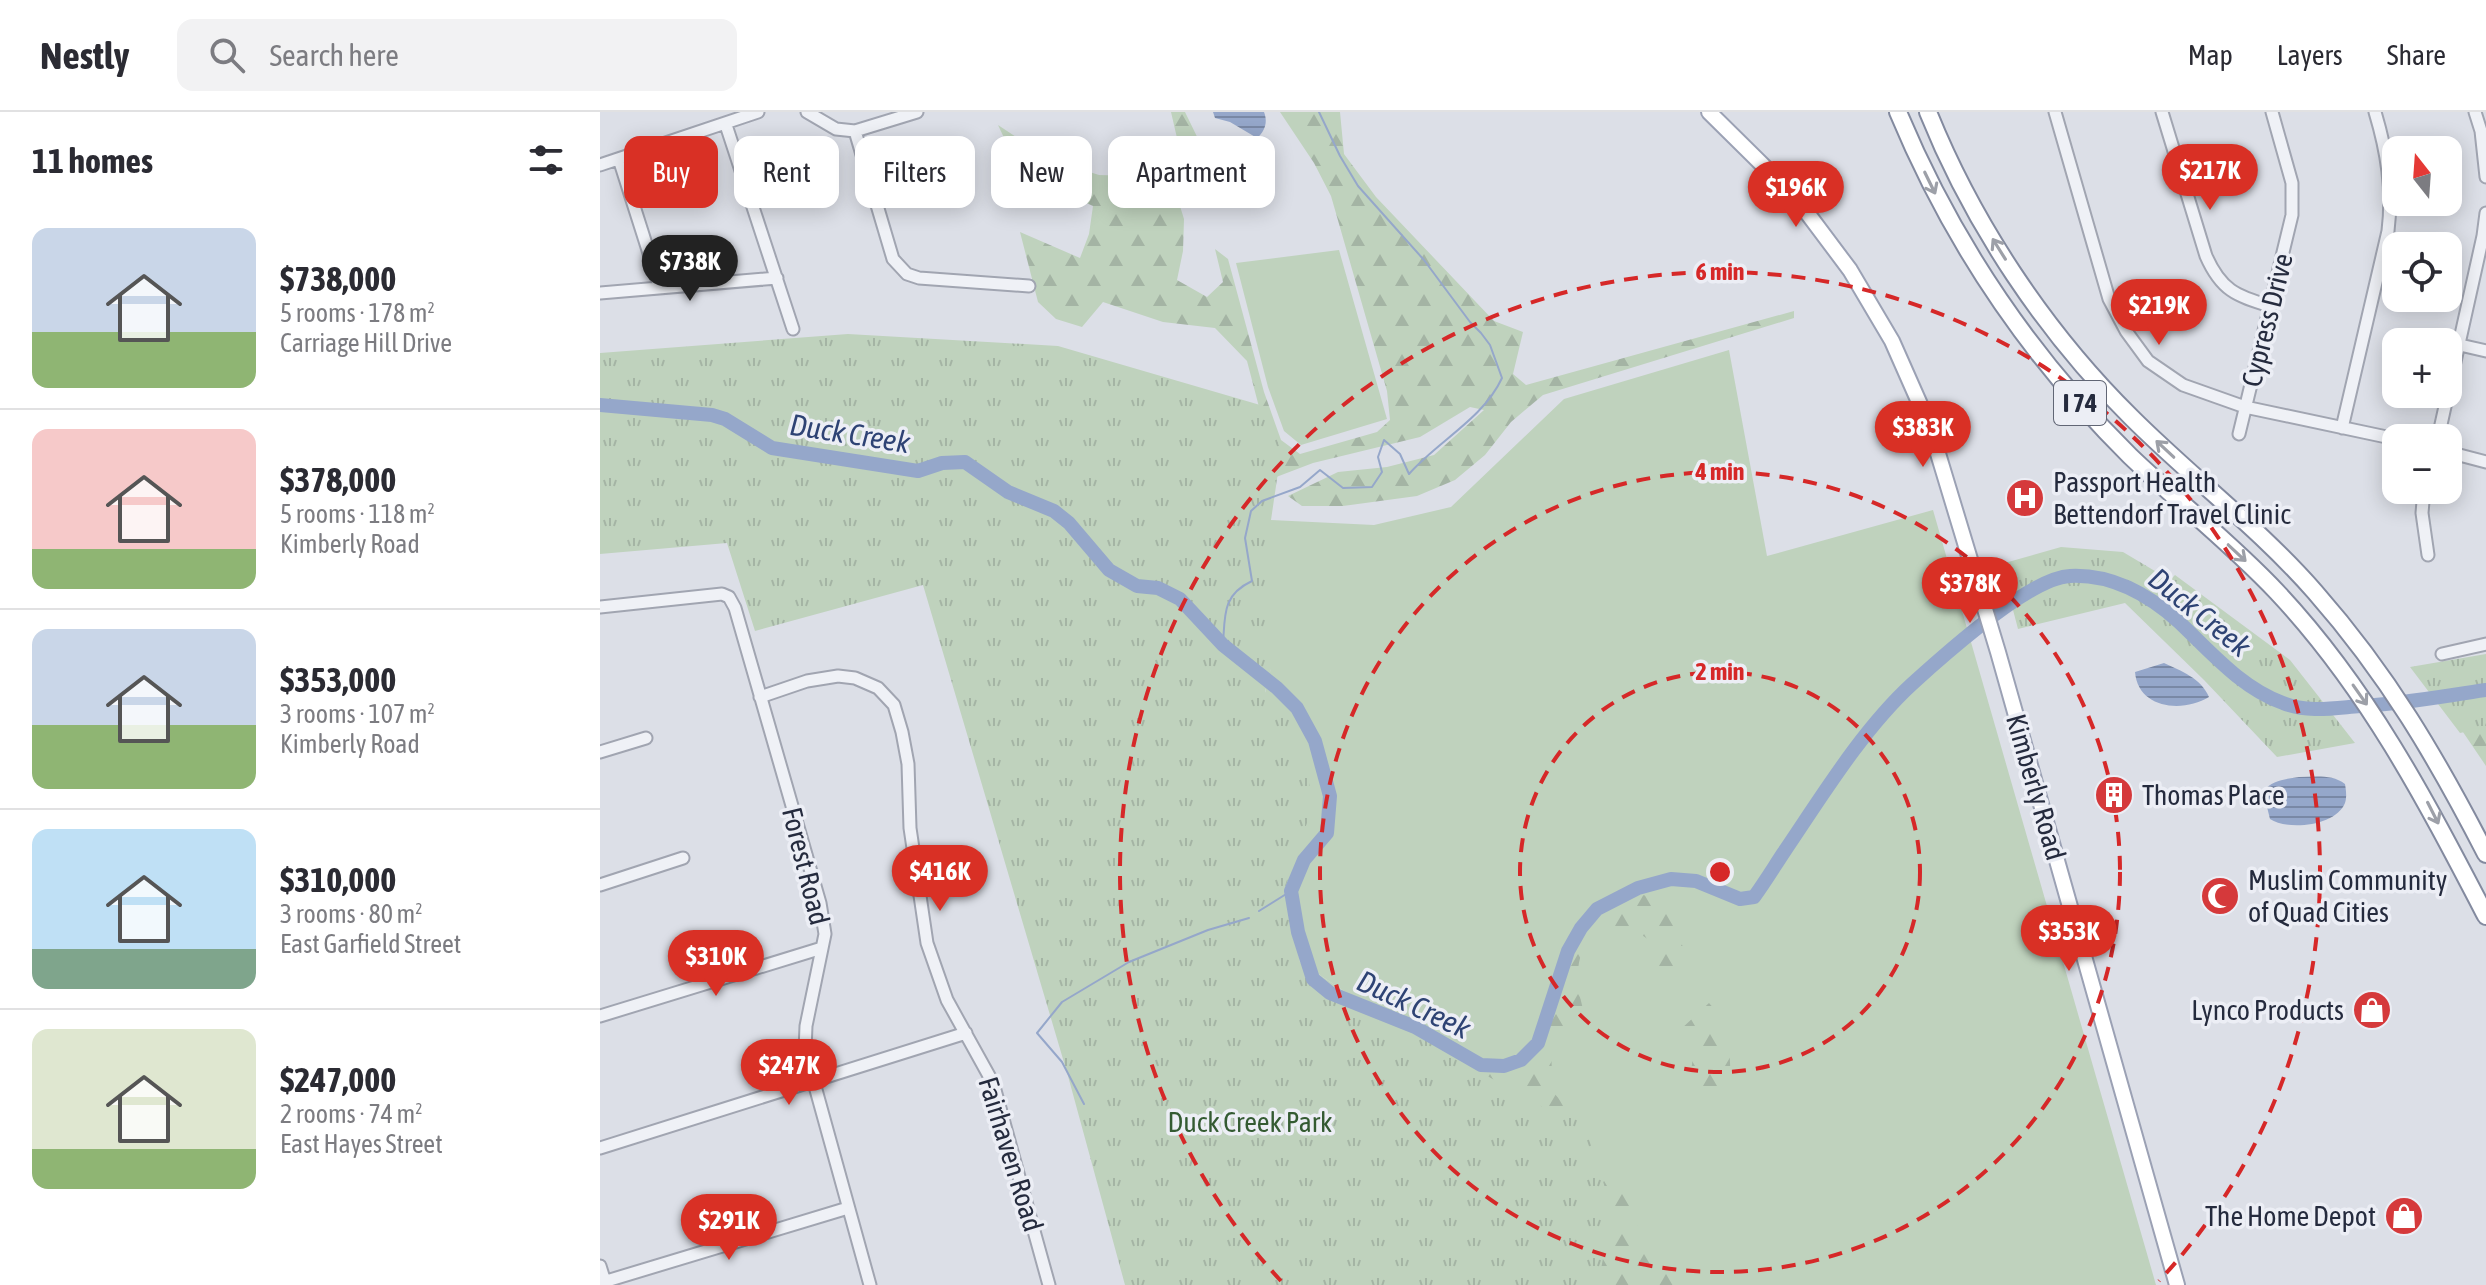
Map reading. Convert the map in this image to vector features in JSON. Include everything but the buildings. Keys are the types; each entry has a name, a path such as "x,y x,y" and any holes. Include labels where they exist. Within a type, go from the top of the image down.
{"highway":[{"name":"I 74","path":"1898,112 1959,238 2033,347 2103,428 2277,591 2360,693 2425,797 2486,916"},
{"name":"I 74","path":"1928,112 1996,244 2044,316 2130,416 2297,572 2358,642 2426,742 2486,854"},
{"path":"1939,112 1947,153"},
{"path":"2476,896 2486,932"}],"main road":[{"name":"Kimberly Road","path":"1709,112 1796,198 1850,270 1892,341 1930,427 1998,652 2177,1285"}],"street":[{"path":"600,165 758,112"},
{"path":"807,112 836,129 855,131 917,112"},
{"path":"2055,112 2109,299 2126,331 2148,361 2183,385 2245,407 2382,436"},
{"path":"2162,112 2213,274 2226,289 2270,306"},
{"name":"Cypress Drive","path":"2239,434 2292,215 2293,193 2272,112"},
{"path":"2342,428 2379,272 2391,201 2388,159 2375,112"},
{"path":"2475,112 2481,131 2486,177"},
{"path":"726,125 793,329"},
{"path":"855,131 893,259 899,268 919,278 1029,286"},
{"path":"619,159 660,288"},
{"path":"2462,336 2485,237 2486,213"},
{"path":"600,293 777,278"},
{"path":"2462,345 2486,351"},
{"path":"2462,456 2486,462"},
{"path":"2423,504 2428,555"},
{"name":"Forest Road","path":"600,607 722,594 729,597 735,608 820,903 825,934 806,1026 805,1050 870,1285"},
{"path":"2442,654 2486,644"},
{"name":"Fairhaven Road","path":"760,697 807,681 838,676 855,678 878,688 894,705 908,764 910,828 927,943 947,1000 993,1083 1049,1285"},
{"path":"600,752 646,738"},
{"path":"600,885 683,858"},
{"path":"600,1016 822,948"},
{"path":"600,1148 966,1033"},
{"path":"600,1266 604,1283 848,1208"}],"green space":[{"path":"1171,112 1185,112 1197,136 1177,136"},
{"path":"1280,112 1340,112 1344,154 1376,197 1494,321 1523,332 1513,374 1526,385 1794,311 1794,318 1543,395 1511,422 1485,455 1455,480 1417,496 1343,506 1302,506 1288,496 1338,472 1387,467 1434,455 1484,410 1470,407 1420,437 1313,463 1271,479 1265,430 1247,361 1215,328 1163,322 1103,302 1082,327 1056,319 1038,302 1020,232 1080,258 1089,234 1093,206 1092,173 1108,175 1108,208 1181,208 1184,219 1183,251 1177,280 1207,297 1223,282 1215,249 1228,259 1264,392 1281,440 1300,454 1377,432 1390,420 1387,391 1331,196 1314,163"},
{"path":"998,125 1014,136 1003,136"},
{"path":"1339,250 1387,419 1301,445 1284,431 1268,387 1236,263"},
{"name":"Duck Creek Park","path":"848,334 1058,346 1267,407 1281,452 1271,520 1271,669 1265,692 1292,723 1309,777 1311,811 1284,891 1300,962 1533,1103 1585,1122 1612,1211 1598,1285 1125,1285 1068,1076 923,585 755,631 727,543 600,554 600,353"},
{"path":"1729,350 1767,556 1933,510 2156,1285 1598,1285 1533,1103 1300,962 1284,891 1265,693 1271,668 1271,520 1374,525 1451,507 1564,399"},
{"path":"2061,547 2123,552 2170,580 2175,575 2290,660 2355,743 2277,757 2125,603 2018,629 2001,564"},
{"path":"2486,654 2486,727 2460,733 2410,667"},
{"path":"2486,705 2486,766 2446,707"},
{"path":"1644,895 1673,913 1689,969 1676,994 1660,978 1655,944 1633,929 1600,925 1592,935 1579,964 1578,985 1583,1009 1551,1052 1553,1092 1571,1112 1565,1130 1438,1054 1431,1040 1491,1073 1512,1072 1529,1061 1551,1023 1571,955 1585,930 1616,906"},
{"path":"1709,1003 1726,1031 1731,1082 1697,1097 1688,1090 1694,1051 1680,1030"},
{"path":"1614,1175 1629,1186 1638,1230 1676,1275 1678,1285 1581,1285 1592,1189"}],"water":[{"path":"1213,112 1264,112 1266,119 1262,132 1254,136 1230,122 1215,118"},
{"path":"2164,663 2196,680 2209,697 2175,706 2163,704 2144,694 2135,672"},
{"path":"2299,777 2329,777 2345,784 2346,801 2340,811 2311,824 2288,825 2270,819 2263,791 2275,782"}],"waterway":[{"path":"1223,645 1225,615 1230,599 1252,581 1245,538 1251,511 1262,501 1300,487 1320,470 1343,488 1372,487 1382,472 1378,457 1384,440 1400,454 1409,474 1484,406 1502,378 1490,345 1424,260 1358,186 1319,112"},
{"name":"Duck Creek","path":"600,405 712,415 725,419 772,448 918,471 942,463 965,462 1008,492 1054,511 1069,523 1109,570 1137,586 1158,588 1180,599 1223,645 1297,708 1315,741 1330,796 1327,833 1304,860 1291,891 1298,932 1313,979 1330,993 1415,1027 1481,1065 1504,1066 1521,1060 1538,1043 1568,951 1597,909 1638,888 1671,879 1696,881 1740,899 1754,897 1844,764 1894,702 1944,655 2010,603 2053,580 2086,576 2129,588 2179,622 2253,688 2292,706 2321,709 2376,705 2486,690"},
{"path":"1259,911 1291,891"},
{"path":"1084,1104 1062,1062 1037,1033 1062,1002 1129,962 1208,930 1249,918"}],"place":[{"name":"Passport Health Bettendorf Travel Clinic","path":"2025,498"},
{"name":"Thomas Place","path":"2114,795"},
{"name":"Muslim Community of Quad Cities","path":"2220,896"},
{"name":"Lynco Products","path":"2372,1010"},
{"name":"The Home Depot","path":"2404,1216"}]}
